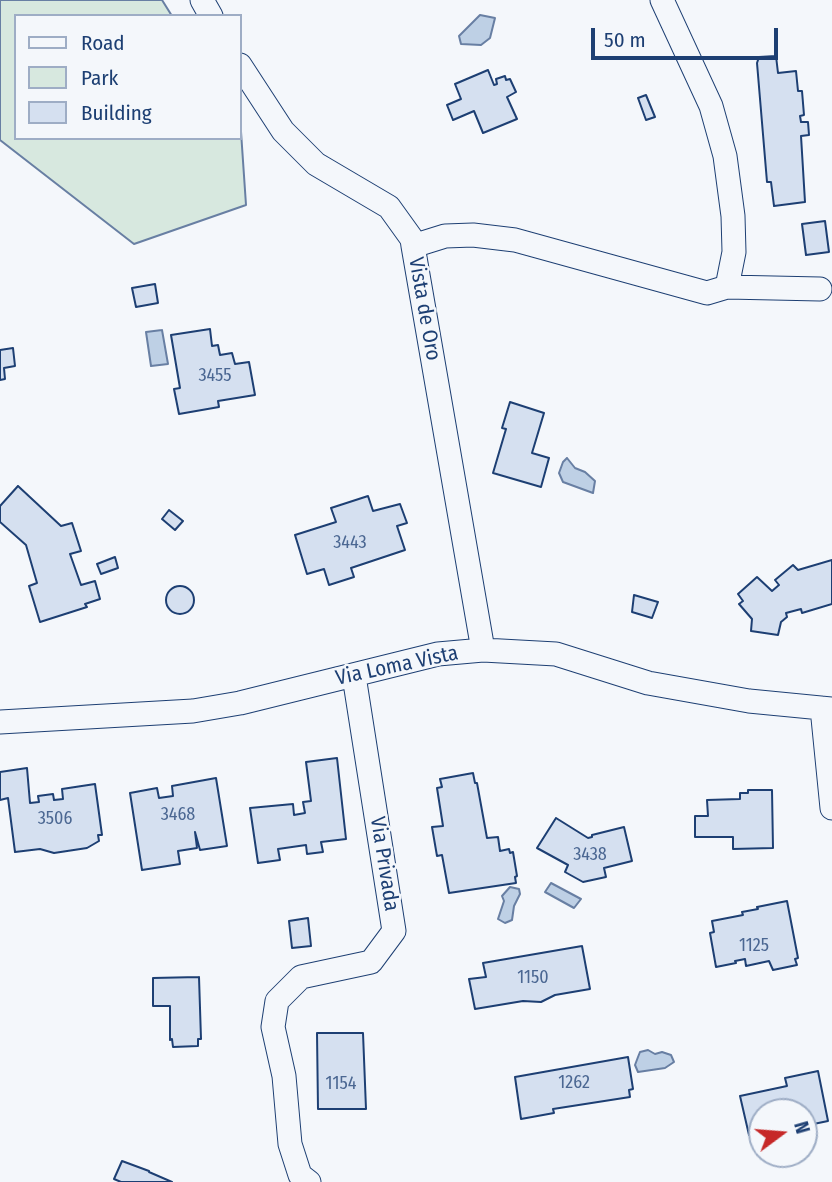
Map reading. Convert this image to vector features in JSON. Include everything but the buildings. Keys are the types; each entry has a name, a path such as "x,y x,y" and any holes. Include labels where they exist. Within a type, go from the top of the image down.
{"street":[{"path":"662,0 711,106 725,156 733,216 734,253 727,286"},
{"path":"242,68 283,131 316,164 389,206 412,239 413,246"},
{"name":"Vista de Oro","path":"484,650 413,246 445,236 473,235 514,240 707,293 727,286 820,289"},
{"name":"Via Loma Vista","path":"0,722 193,711 240,703 439,654 484,650 556,654 648,683 749,701 827,708"},
{"name":"Via Privada","path":"309,1182 300,1175 290,1144 284,1076 273,1027 277,1001 301,977 372,962 394,931 354,676"},
{"path":"827,708 832,808"}],"green space":[{"path":"0,0 162,0 171,14 14,14 14,140 242,140 246,205 134,244 0,140"}],"water":[{"path":"480,15 495,18 490,38 481,45 461,44 459,36"},
{"path":"162,330 168,364 151,366 146,332"},
{"path":"567,458 575,468 595,481 593,493 563,482 559,473"},
{"path":"551,883 581,899 574,908 545,892"},
{"path":"510,887 519,889 520,894 514,906 512,920 505,923 498,919 504,901 502,896"},
{"path":"648,1050 655,1054 662,1052 671,1055 674,1062 665,1068 638,1072 635,1065 640,1052"}]}
